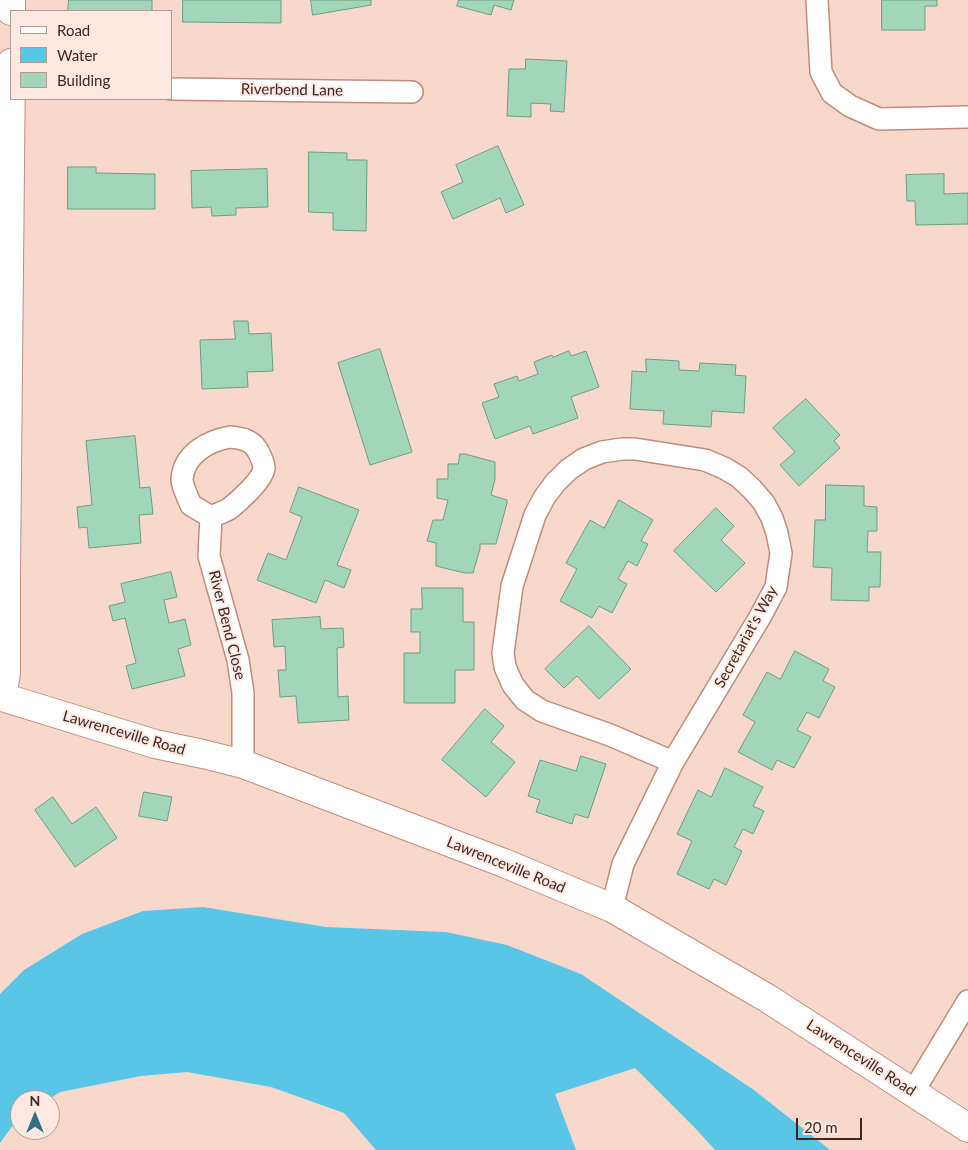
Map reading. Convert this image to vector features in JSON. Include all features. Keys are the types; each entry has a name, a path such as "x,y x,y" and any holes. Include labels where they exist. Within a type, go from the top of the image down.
{"street":[{"path":"817,0 821,72 832,92 850,106 879,118 968,117"},
{"name":"Riverbend Lane","path":"172,89 412,92"},
{"path":"1,697 6,673 3,574 11,100"},
{"name":"Secretariat's Way","path":"612,908 623,864 673,762 776,587 781,552 772,518 764,503 739,477 724,468 705,460 635,449 602,452 584,459 568,470 544,498 535,515 512,586 503,653 505,666 513,685 525,700 542,710 610,735 673,762"},
{"name":"River Bend Close","path":"211,517 209,556 238,660 242,692 243,764"},
{"name":"Lawrenceville Road","path":"1,697 155,744 243,764 504,863 612,908 767,998 968,1128"},
{"path":"913,1092 968,1001"}],"water":[{"path":"203,907 326,927 446,932 507,945 581,974 754,1090 830,1150 715,1150 635,1068 555,1094 576,1150 376,1150 344,1113 271,1087 187,1072 141,1076 60,1092 60,1090 10,1090 10,1129 0,1143 0,994 24,970 82,934 143,911"}],"building":[{"path":"69,0 152,0 152,10 68,10"},
{"path":"183,0 281,0 281,23 183,22"},
{"path":"311,0 371,0 371,5 313,15"},
{"path":"459,0 514,0 511,10 494,5 491,15 457,6"},
{"path":"882,0 937,0 937,6 925,6 925,30 882,30"},
{"path":"526,59 567,61 564,112 550,111 551,104 531,103 531,117 507,116 509,69 525,69"},
{"path":"498,146 524,205 506,213 500,198 453,219 441,192 463,182 456,165"},
{"path":"309,152 347,153 347,160 367,160 366,231 333,230 333,213 309,212"},
{"path":"68,167 96,167 96,173 155,174 155,209 68,209"},
{"path":"267,169 268,207 236,208 236,215 212,216 211,207 192,208 191,171"},
{"path":"944,174 944,194 968,193 968,224 916,225 915,201 907,201 906,175"},
{"path":"234,321 248,321 249,334 271,333 273,371 247,372 248,387 202,389 200,340 235,339"},
{"path":"380,349 412,452 370,465 338,363"},
{"path":"569,351 571,356 586,351 599,387 571,397 578,418 533,434 530,426 495,439 482,403 499,397 494,384 517,376 519,381 538,374 534,362"},
{"path":"646,359 679,361 679,370 699,371 700,363 736,365 735,375 746,376 744,413 712,411 711,427 663,424 664,411 630,409 632,371 646,372"},
{"path":"806,399 840,435 834,441 840,448 799,486 780,465 795,452 773,428"},
{"path":"135,436 140,488 150,487 153,514 139,515 141,543 89,548 87,527 79,528 77,507 92,505 86,441"},
{"path":"460,454 495,462 495,479 491,495 507,500 496,544 480,544 473,573 436,566 436,543 427,541 433,520 443,520 448,500 437,498 437,479 448,479 448,464 458,464"},
{"path":"826,485 864,486 864,506 877,507 877,531 868,531 867,552 881,552 880,587 869,587 869,601 831,600 832,568 813,567 815,520 825,520"},
{"path":"299,487 359,510 337,565 351,570 344,588 325,580 316,603 257,580 268,553 286,560 302,517 290,512"},
{"path":"619,500 653,520 641,541 648,544 637,566 628,561 618,579 627,584 612,613 599,606 592,618 560,601 577,569 566,563 590,520 604,528"},
{"path":"716,508 734,526 721,540 745,563 716,592 674,551"},
{"path":"171,572 177,597 164,600 169,623 185,619 191,645 178,649 185,676 132,689 126,666 136,663 125,618 113,621 109,606 125,602 121,584"},
{"path":"422,588 463,588 463,622 474,622 474,670 455,670 455,703 404,703 404,653 420,653 420,632 411,632 411,609 422,609"},
{"path":"320,617 321,629 343,628 344,647 337,648 338,697 348,696 349,720 298,723 296,696 280,697 278,670 286,670 285,646 274,647 272,620"},
{"path":"589,626 631,669 599,699 577,676 564,688 545,669"},
{"path":"795,651 829,669 823,681 835,687 819,718 807,712 797,730 811,737 794,768 777,760 772,770 738,752 755,722 743,715 767,672 780,679"},
{"path":"485,709 504,726 491,742 515,762 486,797 442,760"},
{"path":"581,756 606,764 588,818 575,814 572,824 536,812 540,800 528,796 540,760 576,771"},
{"path":"725,768 763,787 753,806 764,811 753,834 743,829 734,847 742,851 726,885 714,879 709,889 677,874 692,841 677,834 698,790 711,797"},
{"path":"144,792 172,797 167,821 139,816"},
{"path":"53,797 72,824 96,807 117,838 75,867 35,810"}]}
